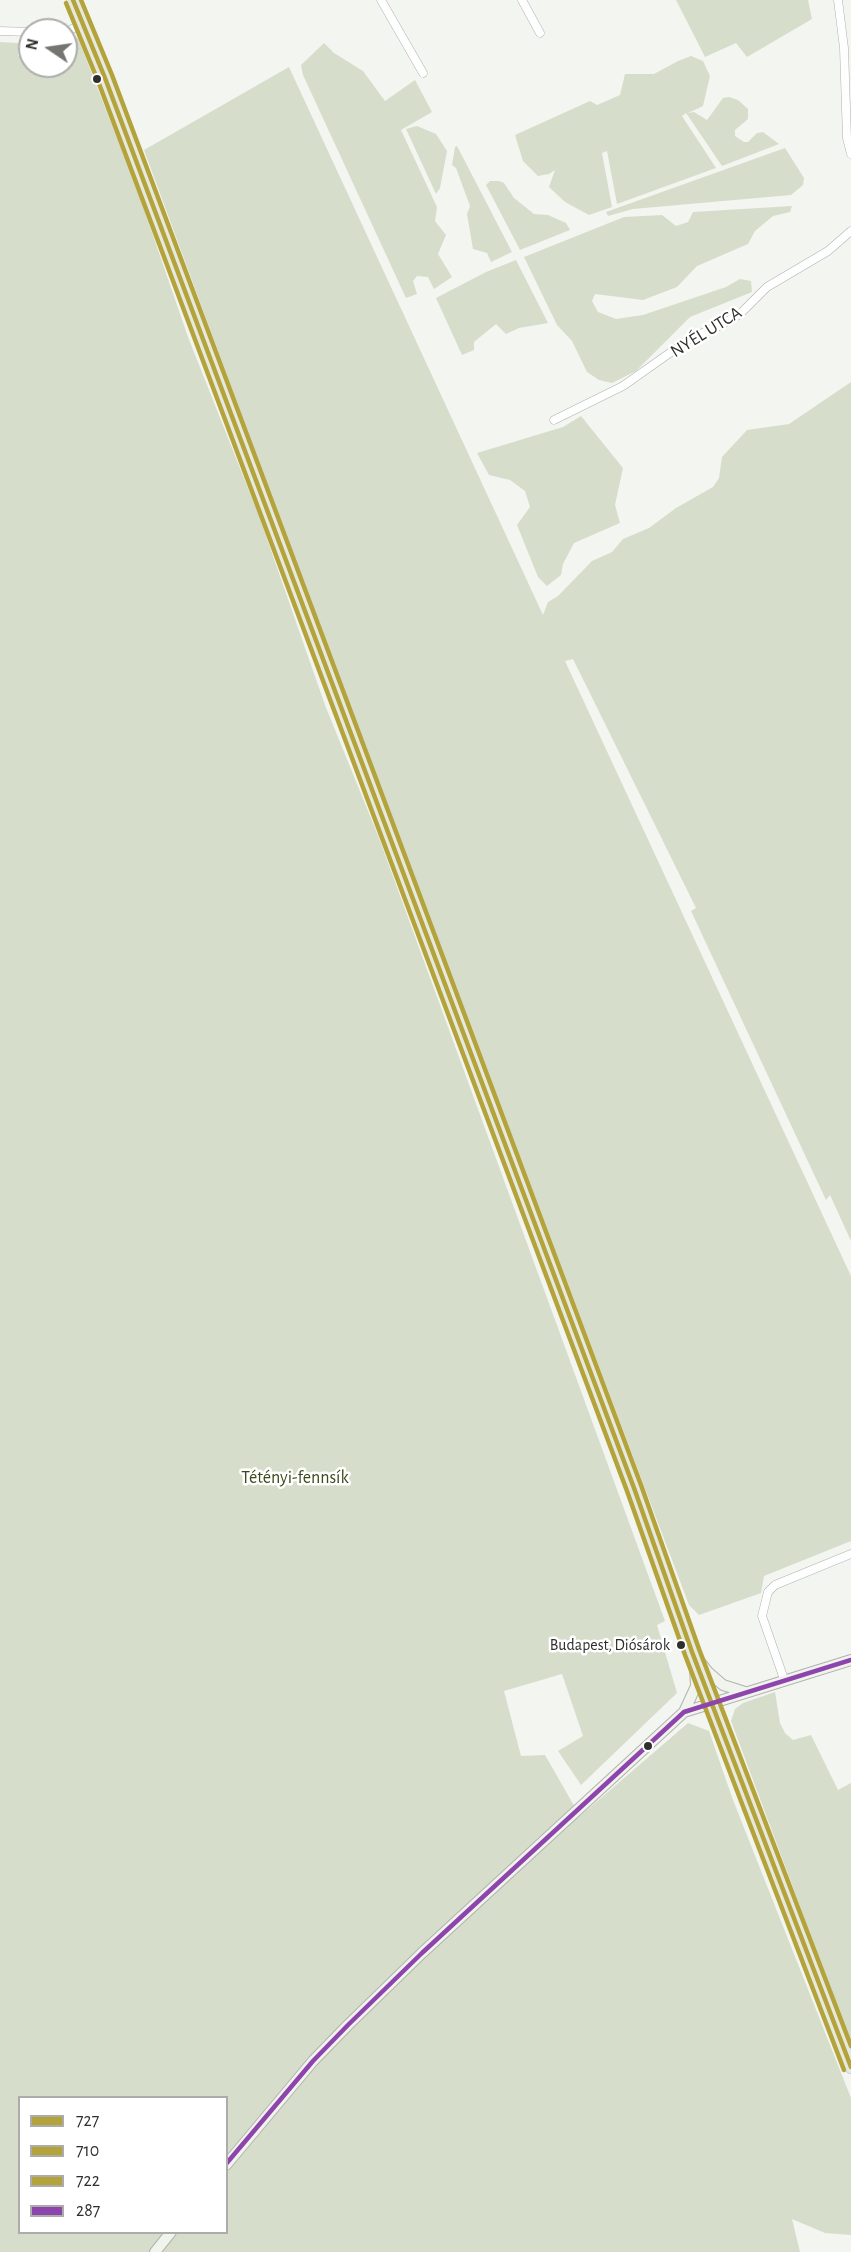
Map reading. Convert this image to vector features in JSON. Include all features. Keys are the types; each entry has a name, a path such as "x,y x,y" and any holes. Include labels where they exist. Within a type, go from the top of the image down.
{"main road":[{"path":"73,0 84,23 626,1466 692,1652 851,2067"}],"street":[{"path":"381,0 423,74"},
{"path":"522,0 540,33"},
{"path":"838,0 844,48 847,138 851,154"},
{"path":"78,26 84,23"},
{"path":"0,31 18,32"},
{"name":"NYÉL UTCA","path":"554,420 622,386 691,338 740,314 767,287 828,251 851,231"},
{"path":"784,1679 762,1616 768,1592 775,1585 851,1554"},
{"path":"692,1652 708,1672 723,1685 745,1692"},
{"path":"228,2163 313,2061 348,2025 430,1945 684,1712 696,1686 692,1652"},
{"path":"684,1712 851,1660"},
{"path":"155,2252 169,2234"}],"green space":[{"path":"676,0 808,0 812,19 747,57 736,43 705,57"},
{"name":"Tétényi-fennsík","path":"78,38 137,189 188,337 259,516 325,705 379,838 665,1621 657,1625 677,1693 581,1785 558,1751 583,1736 562,1674 504,1691 521,1756 545,1755 580,1816 688,1723 709,1731 733,1800 851,2098 851,2235 825,2233 792,2219 800,2252 0,2252 0,42 18,43 18,78 78,78"},
{"path":"324,43 334,53 363,71 385,101 415,80 432,112 401,130 437,207 435,221 446,235 438,254 452,277 434,289 428,277 417,276 413,281 417,294 406,298 303,75 301,65"},
{"path":"691,56 703,61 710,76 703,106 688,113 694,112 707,120 723,98 738,100 748,109 748,119 735,130 735,136 748,142 757,133 763,132 779,144 722,166 686,113 682,116 716,168 617,204 607,151 602,153 612,207 589,215 565,202 549,187 555,170 538,176 523,161 515,135 590,101 597,105 620,95 625,74 654,74"},
{"path":"289,67 543,615 548,602 558,596 592,561 612,552 623,539 649,528 676,508 713,487 719,478 722,457 747,430 789,424 851,382 851,1241 830,1195 826,1200 691,911 696,908 573,659 565,661 851,1276 851,1541 764,1576 761,1593 699,1615 689,1605 314,612 144,150"},
{"path":"417,126 436,134 447,151 440,188 436,194 406,129"},
{"path":"457,146 512,252 491,262 487,253 473,249 467,214 470,206 456,168 452,165"},
{"path":"785,148 804,178 803,185 791,195 633,209 608,216 606,212"},
{"path":"490,181 504,183 514,198 534,214 548,215 566,223 570,230 520,250 486,185"},
{"path":"792,206 790,212 773,216 755,231 748,244 697,266 677,287 643,300 595,294 592,301 598,312 616,319 643,315 726,287 740,279 751,281 752,292 690,317 636,371 612,383 599,380 587,372 572,341 557,325 524,257 624,217 662,215 676,226 688,222 693,212"},
{"path":"516,260 548,323 519,328 506,334 496,324 474,342 474,350 462,355 436,298 486,272"},
{"path":"581,416 623,468 615,505 620,523 574,543 563,564 561,575 547,586 538,577 517,525 530,507 525,491 510,480 489,475 477,453 563,427"},
{"path":"775,1692 780,1723 785,1733 793,1740 811,1735 838,1790 851,1783 851,2043 731,1721 735,1709 743,1703"}],"transit line":[{"name":"727","path":"73,0 105,78 634,1488 692,1652 851,2067"},
{"name":"722","path":"81,0 112,75 641,1485 699,1649 851,2046"},
{"name":"710","path":"66,3 98,81 627,1491 685,1655 844,2070"},
{"name":"287","path":"228,2162 313,2061 348,2025 422,1953 684,1712 851,1660"}],"place":[{"name":"Budapest, Diósárok","path":"681,1645"}]}
